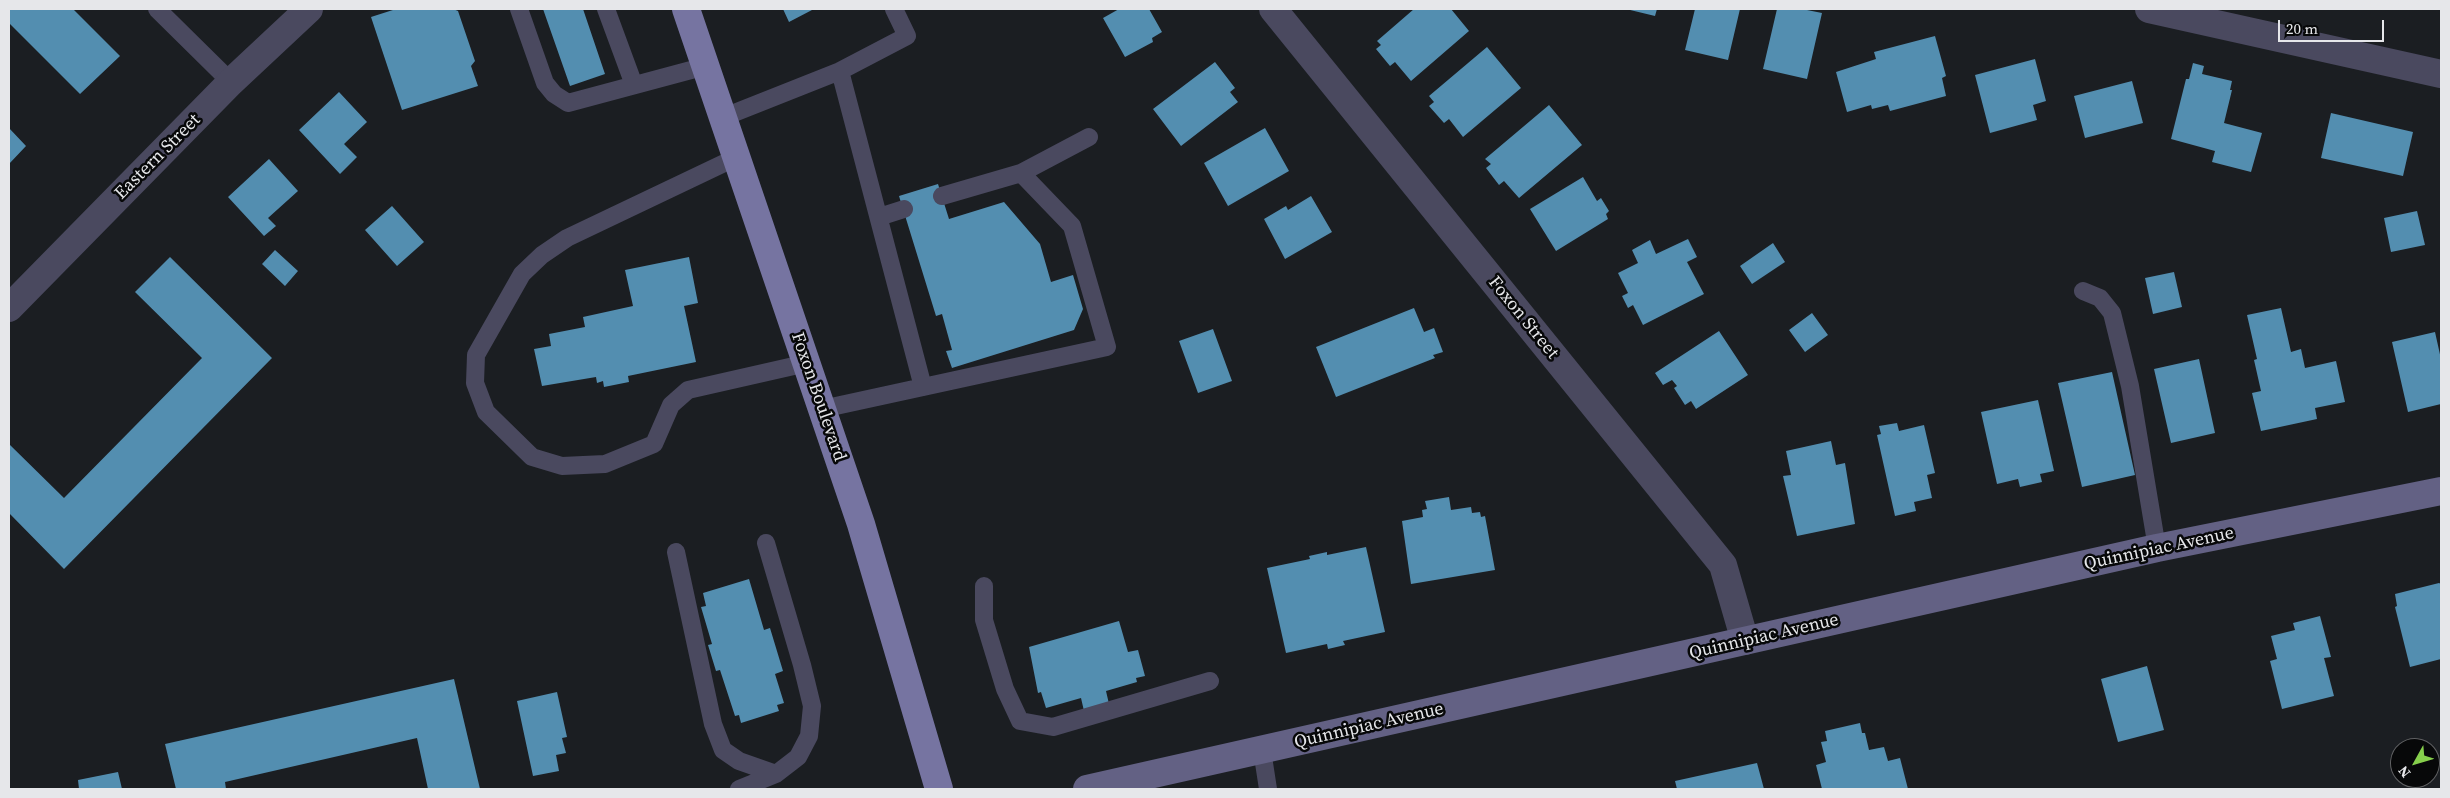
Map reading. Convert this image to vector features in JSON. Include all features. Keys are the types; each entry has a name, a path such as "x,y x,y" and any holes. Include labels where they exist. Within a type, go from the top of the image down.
{"main road":[{"name":"Foxon Boulevard","path":"686,9 861,524 939,789"},
{"name":"Quinnipiac Avenue","path":"1096,788 2157,548 2441,491"}],"street":[{"name":"Eastern Street","path":"9,308 232,82 309,9"},
{"name":"Foxon Street","path":"1273,9 1723,564 1745,641"},
{"path":"2149,9 2441,74"}],"lane":[{"path":"157,9 232,82"},
{"path":"519,9 545,83 554,94 568,103 706,66"},
{"path":"606,9 634,85"},
{"path":"724,117 840,71 907,36 894,9"},
{"path":"840,71 923,387"},
{"path":"942,196 1021,173 1089,137"},
{"path":"737,157 567,238 542,255 522,274 476,355 475,383 486,412 532,457 562,466 605,464 654,444 671,405 688,390 807,363"},
{"path":"822,409 1108,347 1072,226 1021,173"},
{"path":"879,217 904,209"},
{"path":"2083,292 2100,298 2112,314 2130,386 2157,548"},
{"path":"739,789 776,774 798,757 809,736 812,706 766,542"},
{"path":"676,552 713,724 723,750 739,761 776,774"},
{"path":"984,586 984,620 1006,689 1020,721 1053,727 1210,682"},
{"path":"1262,750 1268,789"}],"building":[{"path":"9,9 73,9 120,56 80,94 9,23"},
{"path":"396,9 453,9 458,11 475,61 471,66 478,86 402,110 371,17"},
{"path":"543,9 583,9 605,74 570,86"},
{"path":"783,9 812,9 812,10 789,22"},
{"path":"1119,9 1149,9 1162,32 1152,38 1153,42 1125,57 1103,18"},
{"path":"1414,9 1451,9 1469,31 1411,81 1395,62 1390,66 1376,49 1381,45 1377,41"},
{"path":"1626,9 1657,9 1655,16"},
{"path":"1695,9 1740,9 1728,60 1685,50"},
{"path":"1777,9 1802,9 1822,13 1807,79 1763,69"},
{"path":"1935,36 1946,76 1942,78 1946,96 1890,111 1888,105 1872,109 1871,105 1847,112 1836,72 1876,59 1874,52"},
{"path":"1487,47 1521,88 1463,137 1449,119 1444,123 1429,106 1434,102 1429,96"},
{"path":"2035,59 2046,101 2033,105 2037,120 1990,133 1975,75"},
{"path":"1215,62 1235,88 1230,92 1238,102 1181,146 1153,109"},
{"path":"2193,63 2204,66 2202,74 2232,81 2230,90 2232,90 2224,123 2262,133 2251,172 2212,162 2215,151 2171,139 2186,79 2189,79"},
{"path":"2132,81 2143,123 2085,138 2074,96"},
{"path":"339,92 367,122 344,144 357,157 340,174 299,130"},
{"path":"1549,105 1582,145 1519,198 1504,181 1499,185 1486,168 1491,164 1485,159"},
{"path":"2331,113 2413,132 2403,176 2321,158"},
{"path":"9,128 26,146 9,164"},
{"path":"1265,128 1289,171 1228,206 1204,163"},
{"path":"269,159 298,191 268,218 276,226 264,236 228,197"},
{"path":"1583,177 1597,201 1601,198 1609,211 1606,214 1608,219 1556,251 1530,209"},
{"path":"938,184 949,219 1004,202 1040,244 1051,282 1073,275 1083,309 1074,330 952,368 946,351 952,350 942,314 936,316 899,196"},
{"path":"1311,196 1332,232 1285,259 1264,219 1286,206 1288,210"},
{"path":"392,206 424,242 397,266 365,230"},
{"path":"2417,211 2425,245 2391,252 2384,218"},
{"path":"1688,239 1697,257 1687,262 1704,294 1643,325 1633,305 1628,308 1622,296 1628,293 1618,273 1638,263 1632,250 1650,240 1656,254"},
{"path":"1773,243 1785,262 1752,284 1740,266"},
{"path":"275,250 298,271 285,286 262,264"},
{"path":"170,257 272,358 64,569 9,513 9,444 64,498 202,358 135,292"},
{"path":"689,257 698,303 684,306 696,362 628,376 629,382 604,387 603,381 597,383 596,377 542,386 534,349 551,346 549,334 585,327 583,317 633,306 625,270"},
{"path":"2174,272 2182,307 2153,314 2145,278"},
{"path":"1414,308 1424,332 1434,328 1443,352 1433,355 1435,358 1336,397 1316,347"},
{"path":"2281,308 2291,352 2301,349 2305,368 2336,361 2345,402 2315,408 2317,419 2261,431 2252,393 2261,391 2254,360 2257,359 2247,315"},
{"path":"1812,313 1828,335 1805,352 1789,330"},
{"path":"1213,329 1232,381 1198,393 1179,341"},
{"path":"1719,331 1748,375 1696,409 1691,401 1685,405 1674,388 1677,386 1672,380 1663,385 1655,373"},
{"path":"2435,332 2441,359 2441,404 2408,412 2392,342"},
{"path":"2199,359 2215,433 2171,443 2154,369"},
{"path":"2112,372 2135,475 2082,487 2058,383"},
{"path":"2038,400 2054,471 2040,474 2042,482 2020,487 2018,479 1997,484 1981,412"},
{"path":"1897,423 1899,431 1924,425 1935,473 1927,475 1932,498 1914,502 1916,511 1895,516 1877,435 1881,434 1879,426"},
{"path":"1831,441 1836,465 1845,463 1855,524 1797,536 1783,476 1791,475 1786,451"},
{"path":"1449,497 1451,510 1471,507 1472,513 1480,512 1481,517 1485,516 1495,570 1411,584 1402,521 1423,517 1422,510 1427,509 1425,501"},
{"path":"1366,547 1385,632 1343,641 1345,645 1328,649 1327,644 1286,653 1267,568 1310,559 1309,556 1327,552 1327,555"},
{"path":"749,579 764,630 770,628 783,671 775,674 784,703 777,705 779,711 741,723 739,715 735,716 720,670 716,671 708,645 712,644 701,607 706,606 703,593"},
{"path":"2441,584 2441,659 2410,667 2395,607 2397,606 2395,594"},
{"path":"2320,616 2331,657 2324,658 2334,696 2282,709 2270,661 2277,659 2271,636 2295,630 2293,623"},
{"path":"1119,621 1128,652 1138,650 1145,676 1136,678 1137,682 1106,691 1109,704 1084,711 1081,698 1046,708 1041,692 1038,693 1029,647"},
{"path":"2147,666 2164,730 2118,742 2101,679"},
{"path":"454,679 480,789 428,789 417,738 225,782 226,789 176,789 165,744"},
{"path":"557,692 567,737 562,738 566,753 556,755 559,771 533,776 517,701"},
{"path":"1860,723 1862,733 1865,733 1869,750 1884,747 1888,761 1900,758 1908,789 1822,789 1816,765 1826,762 1821,742 1827,741 1825,731"},
{"path":"1757,763 1764,789 1677,789 1675,781"},
{"path":"118,772 122,789 79,789 78,780"}]}
